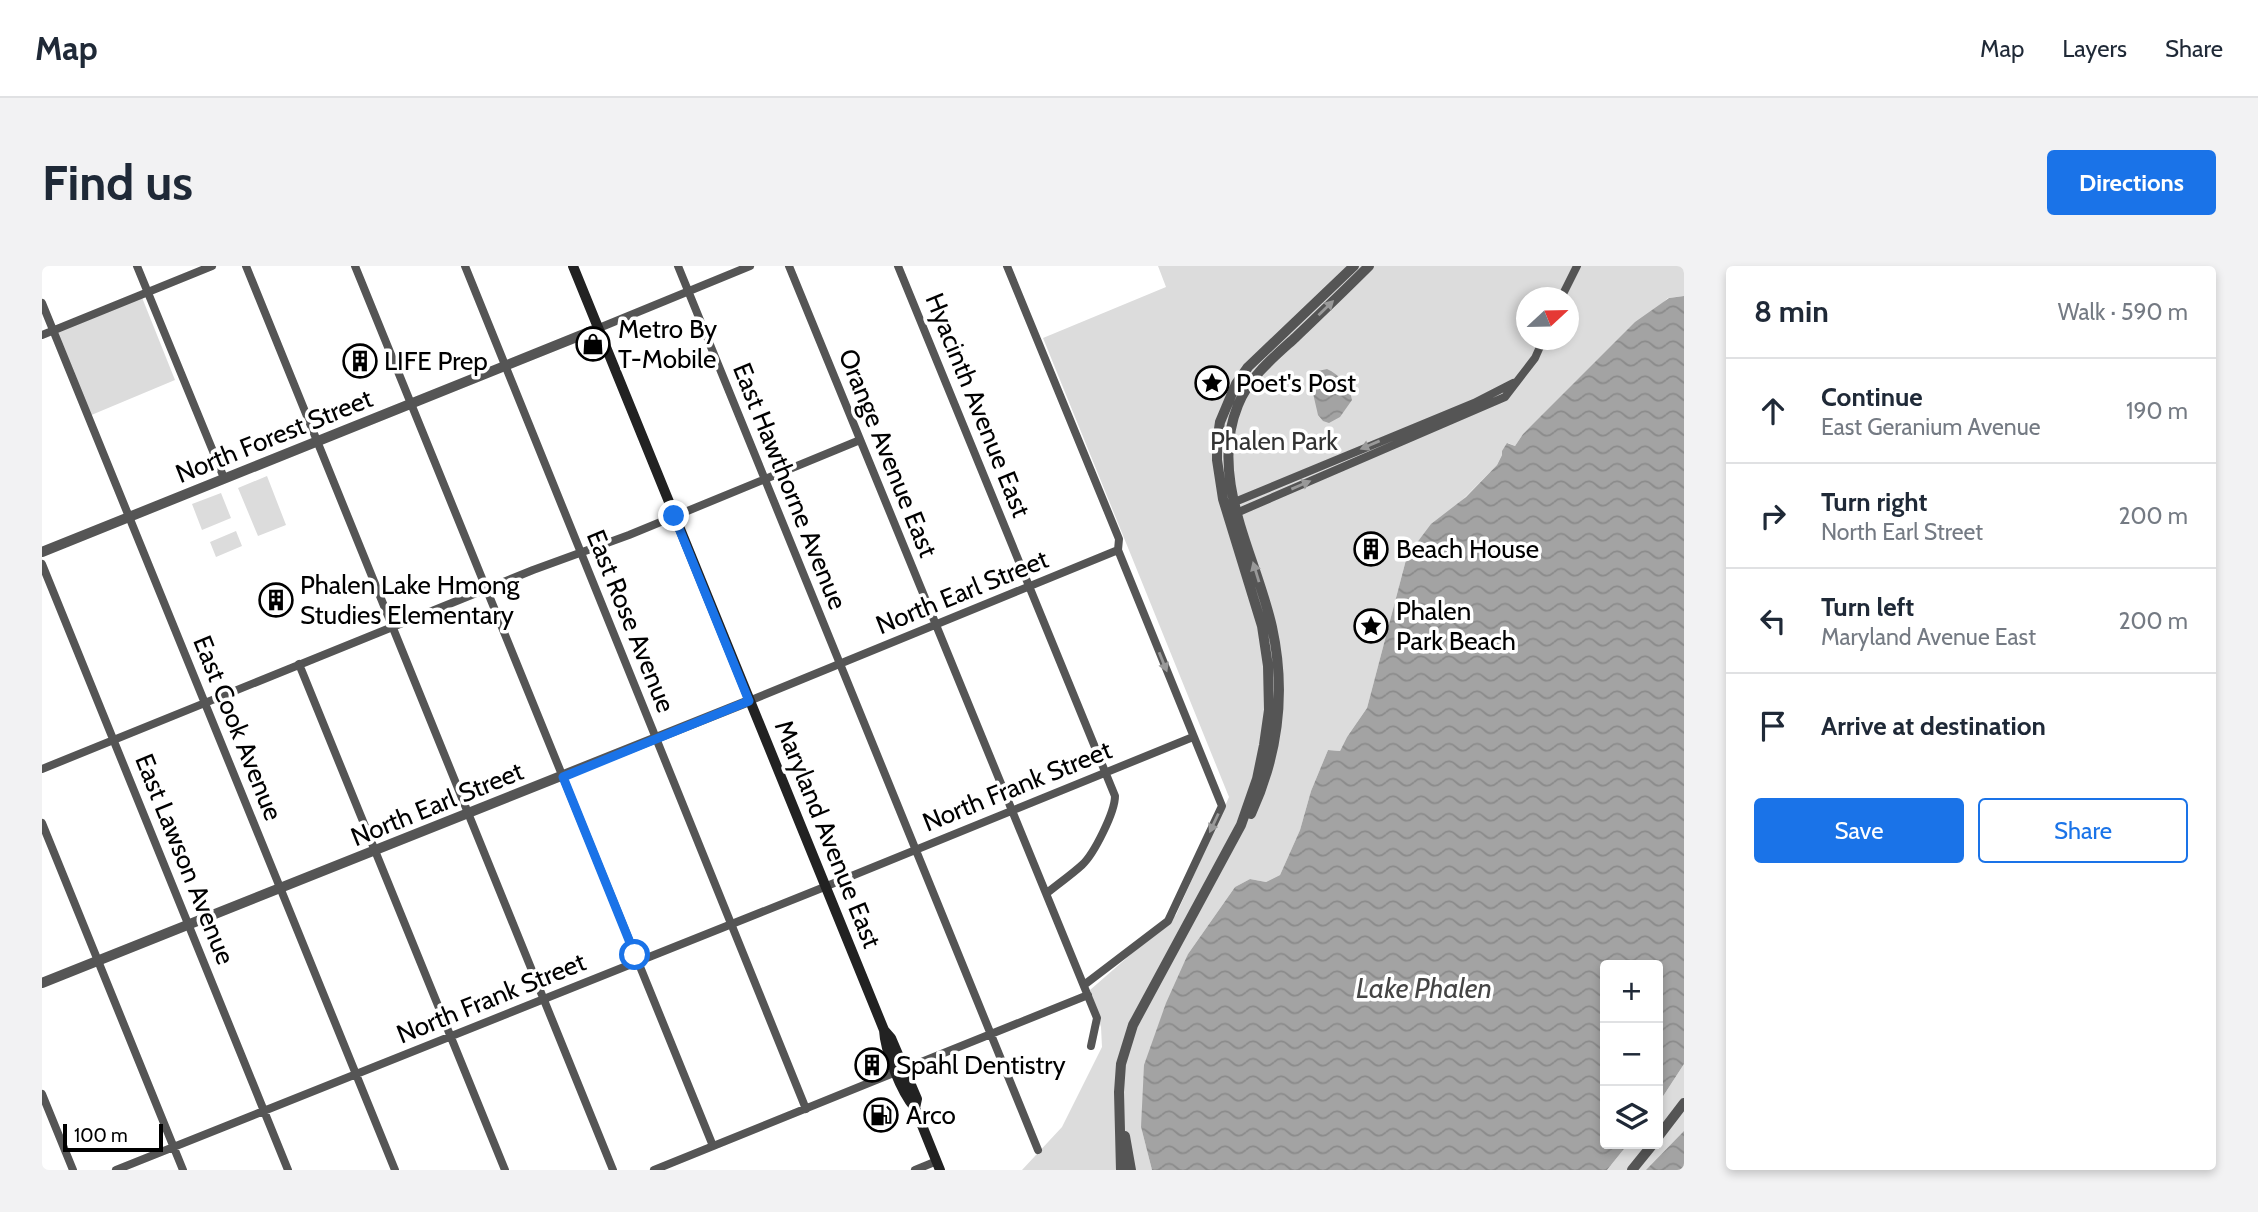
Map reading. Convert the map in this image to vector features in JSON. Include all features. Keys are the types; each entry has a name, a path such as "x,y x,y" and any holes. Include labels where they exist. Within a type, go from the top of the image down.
{"main road":[{"name":"Maryland Avenue East","path":"573,266 884,1030 884,1040 900,1071 909,1102 915,1108 938,1166"}],"street":[{"path":"137,266 224,478"},
{"path":"42,334 212,266"},
{"path":"246,266 613,1170"},
{"path":"355,266 713,1146"},
{"name":"East Rose Avenue","path":"465,266 806,1109"},
{"name":"East Hawthorne Avenue","path":"678,266 1038,1150"},
{"path":"599,328 750,266"},
{"name":"Orange Avenue East","path":"789,266 1097,1018 1091,1046"},
{"name":"Hyacinth Avenue East","path":"898,266 1115,796 1115,805 1083,865 1047,893"},
{"path":"1007,266 1119,539 1119,554 1222,806 1167,921 1084,985"},
{"path":"1121,1170 1121,1063 1133,1025 1241,825 1251,814 1264,784 1277,731 1280,691 1272,628 1217,460 1220,422 1236,384 1248,367 1354,266"},
{"path":"1231,509 1227,457 1233,420 1239,404 1256,375 1369,266"},
{"path":"1566,287 1577,266"},
{"name":"East Cook Avenue","path":"42,303 395,1170"},
{"name":"North Forest Street","path":"42,552 599,328"},
{"path":"1231,509 1488,406 1504,397 1522,377 1539,350"},
{"path":"42,769 860,440"},
{"name":"North Earl Street","path":"42,983 563,777 1030,586 1119,554"},
{"name":"East Lawson Avenue","path":"42,564 288,1170"},
{"path":"299,664 505,1170"},
{"name":"North Frank Street","path":"116,1170 1193,737"},
{"path":"42,822 183,1170"},
{"path":"654,1170 1088,995"},
{"path":"42,1094 73,1170"},
{"path":"1663,1130 1684,1103"},
{"path":"1119,1111 1131,1170"},
{"path":"1632,1170 1649,1149"},
{"path":"915,1170 938,1166"}],"green space":[{"name":"Phalen Park","path":"1158,266 1684,266 1684,296 1668,298 1523,434 1515,446 1508,443 1497,465 1407,556 1367,708 1340,751 1328,750 1311,791 1300,830 1280,875 1266,882 1250,879 1235,887 1188,954 1141,1127 1152,1170 1022,1170 1062,1127 1102,1047 1101,1027 1090,990 1176,915 1229,797 1043,338 1166,287"},
{"path":"141,295 175,380 89,416 53,330"},
{"path":"267,476 286,525 258,536 238,488"},
{"path":"221,493 231,518 202,530 192,504"},
{"path":"236,531 242,546 216,557 210,542"},
{"path":"1684,1064 1684,1170 1607,1170 1624,1149 1663,1149 1663,1096"}],"water":[{"name":"Lake Phalen","path":"1684,296 1684,1064 1663,1096 1663,960 1600,960 1600,1149 1624,1149 1607,1170 1152,1170 1141,1127 1144,1065 1166,1003 1188,954 1235,887 1250,879 1266,882 1280,875 1300,830 1311,791 1328,750 1340,751 1367,708 1407,556 1431,524 1466,497 1497,465 1507,443 1515,446 1523,434 1635,322 1669,298"},
{"path":"1327,369 1343,382 1352,400 1340,417 1329,423 1318,415 1312,389 1318,371"},
{"path":"1684,1131 1684,1170 1646,1170"}],"place":[{"name":"Metro By T-Mobile","path":"593,344"},
{"name":"LIFE Prep","path":"360,361"},
{"name":"Poet's Post","path":"1212,383"},
{"name":"Beach House","path":"1371,549"},
{"name":"Phalen Lake Hmong Studies Elementary","path":"276,600"},
{"name":"Phalen Park Beach","path":"1371,626"},
{"name":"Spahl Dentistry","path":"872,1065"},
{"name":"Arco","path":"881,1115"}],"route":[{"path":"635,955 563,777 749,701 674,516"}]}
